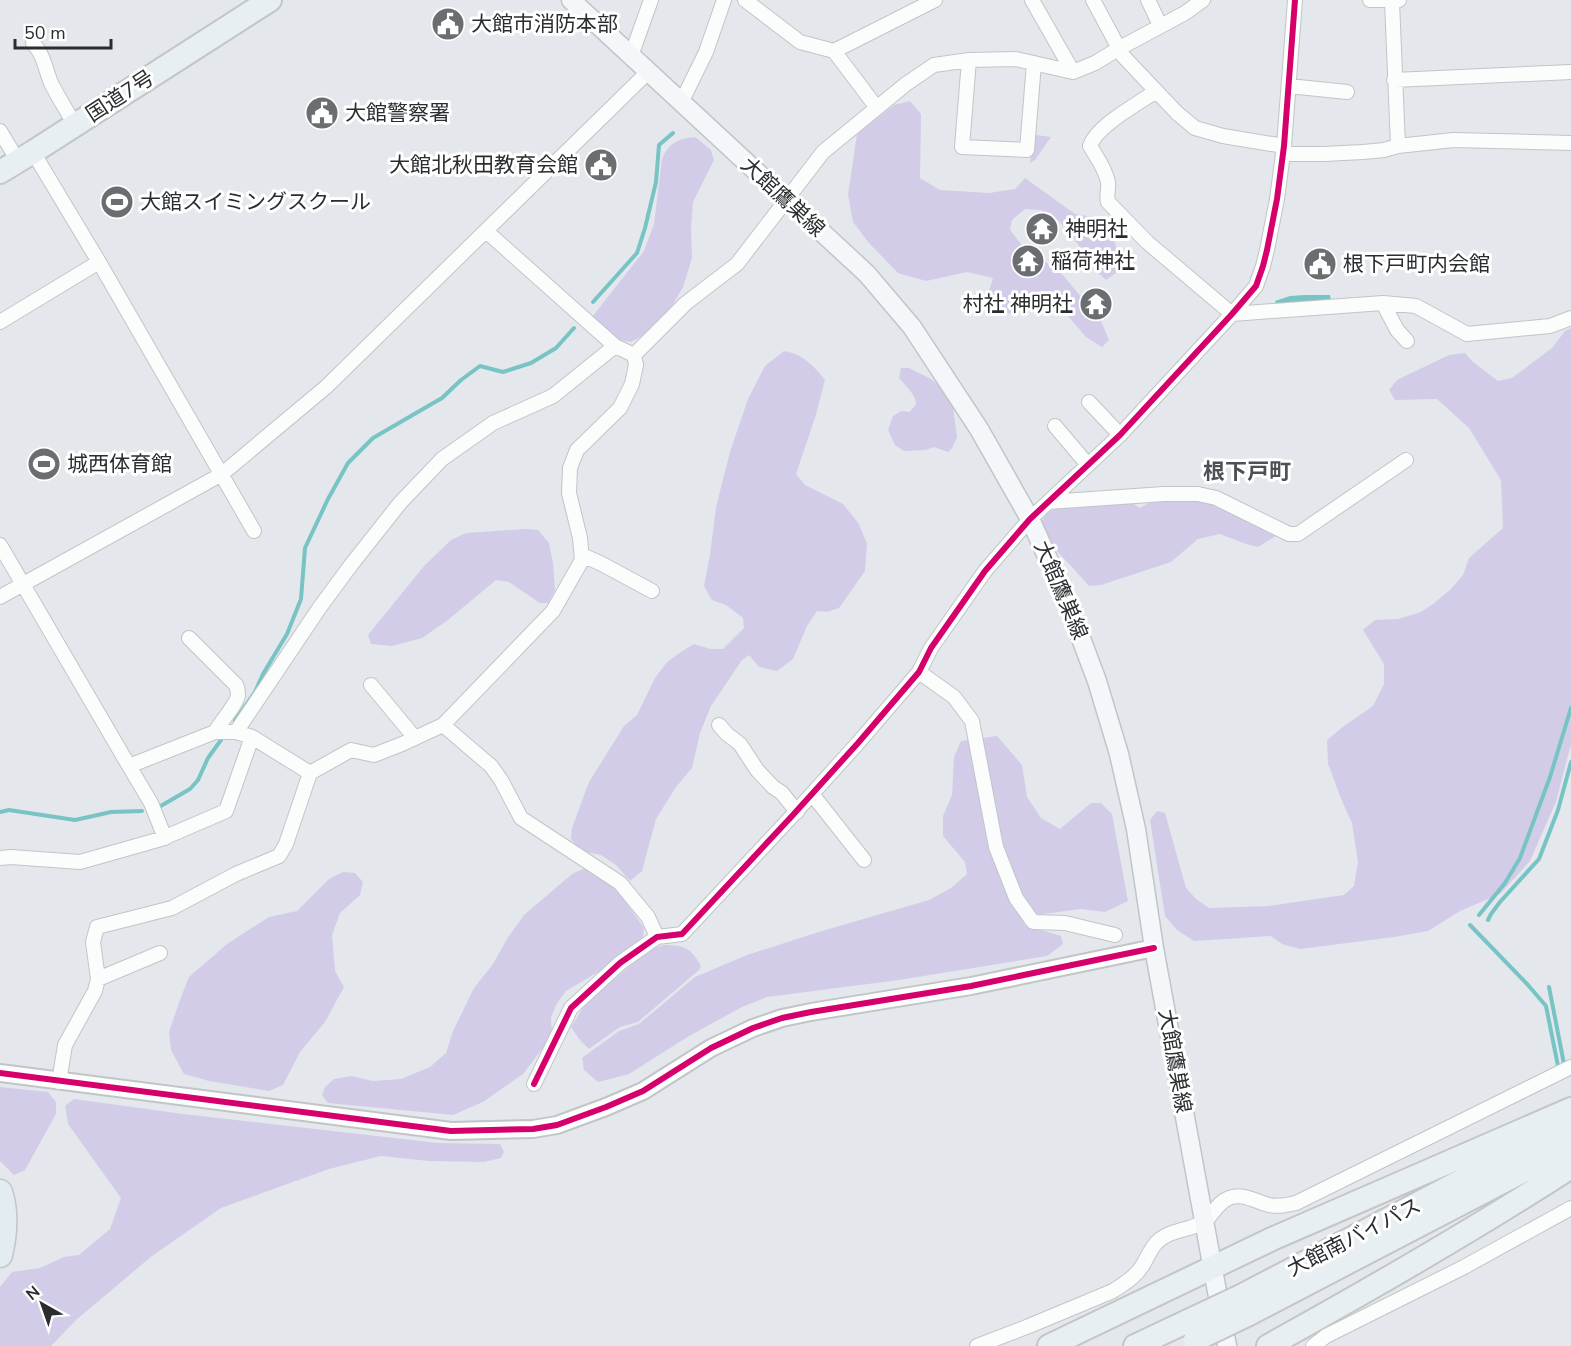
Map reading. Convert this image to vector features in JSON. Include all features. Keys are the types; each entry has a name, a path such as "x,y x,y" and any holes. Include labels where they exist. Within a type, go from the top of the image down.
{"highway":[{"name":"国道7号","path":"17,162 255,4"},
{"path":"1048,1346 1345,1207 1571,1109"},
{"name":"大館南バイパス","path":"1135,1346 1188,1336 1571,1124"},
{"name":"大館南バイパス","path":"1245,1305 1571,1146"},
{"path":"1268,1346 1384,1281 1571,1167"},
{"path":"0,1192 5,1228 0,1255"}],"main road":[{"name":"大館鷹巣線","path":"571,0 867,274 912,327 979,429 1030,519 1069,607 1097,681 1119,754 1136,829 1154,948 1227,1346"}],"street":[{"path":"631,56 651,0"},
{"path":"681,102 706,52 724,0"},
{"path":"745,0 800,42 834,51 877,108"},
{"path":"834,51 920,3 935,0"},
{"path":"1032,0 1073,72"},
{"path":"1093,0 1123,56 1156,92 1195,128 1283,150 1324,154 1384,150 1398,146 1453,140 1571,142"},
{"path":"1148,0 1160,25"},
{"path":"634,355 686,303 737,264 823,152 906,84 934,65 969,60 1016,59 1073,72 1095,63 1118,48 1185,13 1203,0"},
{"path":"534,1084 571,1008 620,963 657,937 682,934 796,812 919,672 931,648 985,571 1030,519 1120,435 1256,286 1263,266 1277,199 1295,0"},
{"path":"1370,0 1396,1 1394,80 1398,146"},
{"path":"33,43 44,59 51,82 75,125"},
{"path":"969,60 962,147 1027,150 1034,63"},
{"path":"0,597 222,474 326,387 648,72"},
{"path":"1394,80 1571,72"},
{"path":"1289,86 1347,92"},
{"path":"1156,92 1101,128 1092,138 1089,146 1105,169 1109,187 1106,197 1108,202 1147,242 1232,314 1383,303 1416,306 1467,334 1550,326 1571,318"},
{"path":"0,131 17,162 99,262 254,531"},
{"path":"486,231 615,346 634,355"},
{"path":"0,322 99,262"},
{"path":"1383,303 1397,330 1407,341"},
{"path":"236,732 351,565 400,503 442,459 493,423 553,396 615,346"},
{"path":"59,1082 65,1046 95,991 98,979 93,942 98,927 171,908 236,873 279,856 286,844 310,773 351,750 374,755 443,725 553,611 582,560 580,538 569,493 570,468 577,450 620,408 632,384 636,365 634,355"},
{"path":"1089,402 1120,435"},
{"path":"1055,426 1088,465"},
{"path":"1048,502 1164,494 1198,494 1216,498 1289,534 1298,534 1406,460"},
{"path":"0,545 151,803 165,838"},
{"path":"582,555 652,591"},
{"path":"189,638 236,685 239,694 215,732"},
{"path":"919,672 954,697 972,721 996,847 1016,898 1027,914 1033,922 1065,923 1115,935"},
{"path":"371,685 415,738"},
{"path":"443,725 491,766 521,818 620,883 648,916 657,937"},
{"path":"719,725 740,744 758,770 773,787 782,793 796,812"},
{"path":"129,766 215,732 236,732 252,737 310,773"},
{"path":"0,858 80,862 165,838 226,811 252,737"},
{"path":"812,794 864,860"},
{"path":"0,1073 451,1131 533,1129 557,1125 643,1091 711,1048 753,1028 782,1018 970,986 1154,948"},
{"path":"98,979 160,953"},
{"path":"977,1346 1125,1284 1135,1275 1156,1243 1166,1236 1204,1223 1229,1197 1251,1198 1271,1206 1296,1203 1571,1067"},
{"path":"1312,1346 1326,1335 1464,1267 1571,1208"}],"shaded area":[{"path":"910,101 921,114 920,178 940,190 989,193 1015,189 1025,178 1075,214 1094,217 1106,222 1116,246 1116,273 1106,280 1096,271 1071,234 1051,213 1025,209 1012,220 1010,230 1021,244 1062,274 1101,321 1109,340 1102,347 1086,337 1062,309 1037,295 1009,314 986,301 993,278 967,272 926,281 898,273 869,243 853,222 848,195 857,134 894,105"},
{"path":"1036,135 1051,137 1035,160 1030,163 1033,137"},
{"path":"695,137 711,150 714,160 693,202 692,258 683,287 669,311 646,334 631,342 618,340 592,317 644,251 654,224 662,159 675,142"},
{"path":"1571,328 1571,744 1556,802 1530,861 1500,894 1460,911 1428,931 1300,949 1282,944 1271,936 1194,941 1177,930 1165,916 1150,820 1157,811 1165,813 1186,888 1209,908 1268,906 1344,895 1354,886 1358,862 1352,823 1328,764 1327,740 1373,706 1384,684 1384,664 1363,630 1375,620 1398,619 1421,612 1433,604 1463,575 1469,558 1503,528 1501,480 1469,428 1437,399 1395,400 1389,390 1397,380 1449,355 1465,353 1498,381 1512,378 1552,348 1565,331"},
{"path":"784,351 807,361 825,380 796,474 805,485 843,504 859,524 867,544 865,571 839,608 827,612 817,611 807,626 793,659 777,671 759,667 749,655 742,660 711,706 700,733 692,768 676,787 656,819 642,871 630,881 616,865 601,855 581,851 571,839 572,828 589,782 624,726 637,715 655,678 667,662 694,644 711,649 723,649 744,628 743,618 726,605 712,600 704,586 716,507 730,452 748,399 765,366"},
{"path":"901,368 909,368 931,379 942,388 953,408 957,437 948,452 934,447 904,451 895,445 888,430 893,416 901,411 910,412 916,404 912,394 899,378"},
{"path":"1197,497 1217,502 1278,535 1258,547 1220,534 1198,539 1171,562 1101,585 1089,586 1047,541 1039,525 1047,513 1057,508 1131,502 1140,508 1152,499"},
{"path":"538,530 549,543 555,590 548,603 540,603 509,582 496,580 448,620 422,638 392,646 371,644 368,635 424,566 451,540 466,533"},
{"path":"997,736 1022,765 1027,797 1041,818 1060,829 1091,803 1101,803 1112,814 1128,901 1105,912 1081,909 1028,916 1024,925 1061,936 1063,944 1047,956 899,980 767,997 742,1007 689,1036 629,1074 598,1082 584,1070 582,1058 619,1031 639,1024 695,977 747,955 929,900 951,888 967,874 965,862 943,836 943,816 952,795 954,757 961,741"},
{"path":"585,868 615,887 644,928 643,938 608,966 566,991 556,1005 551,1018 552,1036 523,1074 483,1102 453,1115 328,1103 322,1095 325,1087 334,1079 351,1076 373,1081 401,1079 430,1067 446,1053 453,1031 474,988 493,964 524,915 572,874"},
{"path":"343,872 355,873 363,882 360,895 340,913 332,935 335,971 344,987 325,1022 300,1052 283,1085 269,1091 209,1081 184,1074 171,1050 169,1032 189,977 227,944 269,917 297,911 329,879"},
{"path":"664,945 682,947 690,951 701,966 699,970 638,1022 620,1027 589,1049 571,1027 588,1000 651,949"},
{"path":"0,1087 48,1092 56,1102 56,1114 25,1170 14,1175 0,1161"},
{"path":"74,1099 183,1114 438,1143 500,1144 504,1152 501,1158 484,1162 429,1161 381,1156 329,1169 221,1208 152,1256 76,1320 51,1346 0,1346 0,1287 12,1272 40,1268 64,1257 79,1255 110,1229 121,1198 68,1124 65,1106"}],"water":[{"path":"1330,295 1331,300 1277,307 1275,301 1290,296"}],"waterway":[{"path":"593,302 637,253 656,182 659,145 673,133"},
{"path":"235,721 255,692 287,634 301,599 305,548 348,463 373,438 442,398 480,366 503,372 531,363 556,348 574,328"},
{"path":"1479,915 1505,883 1520,858 1550,777 1571,708"},
{"path":"159,807 190,789 198,780 208,758 221,740"},
{"path":"1488,920 1500,902 1539,859 1558,810 1571,762"},
{"path":"0,812 9,810 75,820 111,812 142,811"},
{"path":"1470,925 1546,1006 1558,1066"},
{"path":"1549,987 1564,1064"}],"cycle path":[{"path":"534,1084 571,1008 620,963 657,937 682,934 792,816 919,672 931,648 985,571 1030,519 1120,435 1256,286 1267,250 1277,199 1284,146 1295,0"},
{"path":"0,1073 451,1131 533,1129 557,1125 643,1091 711,1048 753,1028 782,1018 971,986 1154,948"}],"place":[{"name":"大館市消防本部","path":"448,24"},
{"name":"大館警察署","path":"322,113"},
{"name":"大館北秋田教育会館","path":"601,165"},
{"name":"大館スイミングスクール","path":"117,202"},
{"name":"神明社","path":"1042,229"},
{"name":"稲荷神社","path":"1028,261"},
{"name":"根下戸町内会館","path":"1320,264"},
{"name":"村社 神明社","path":"1096,304"},
{"name":"城西体育館","path":"44,464"}],"district":[{"name":"根下戸町","path":"1247,472"}]}
